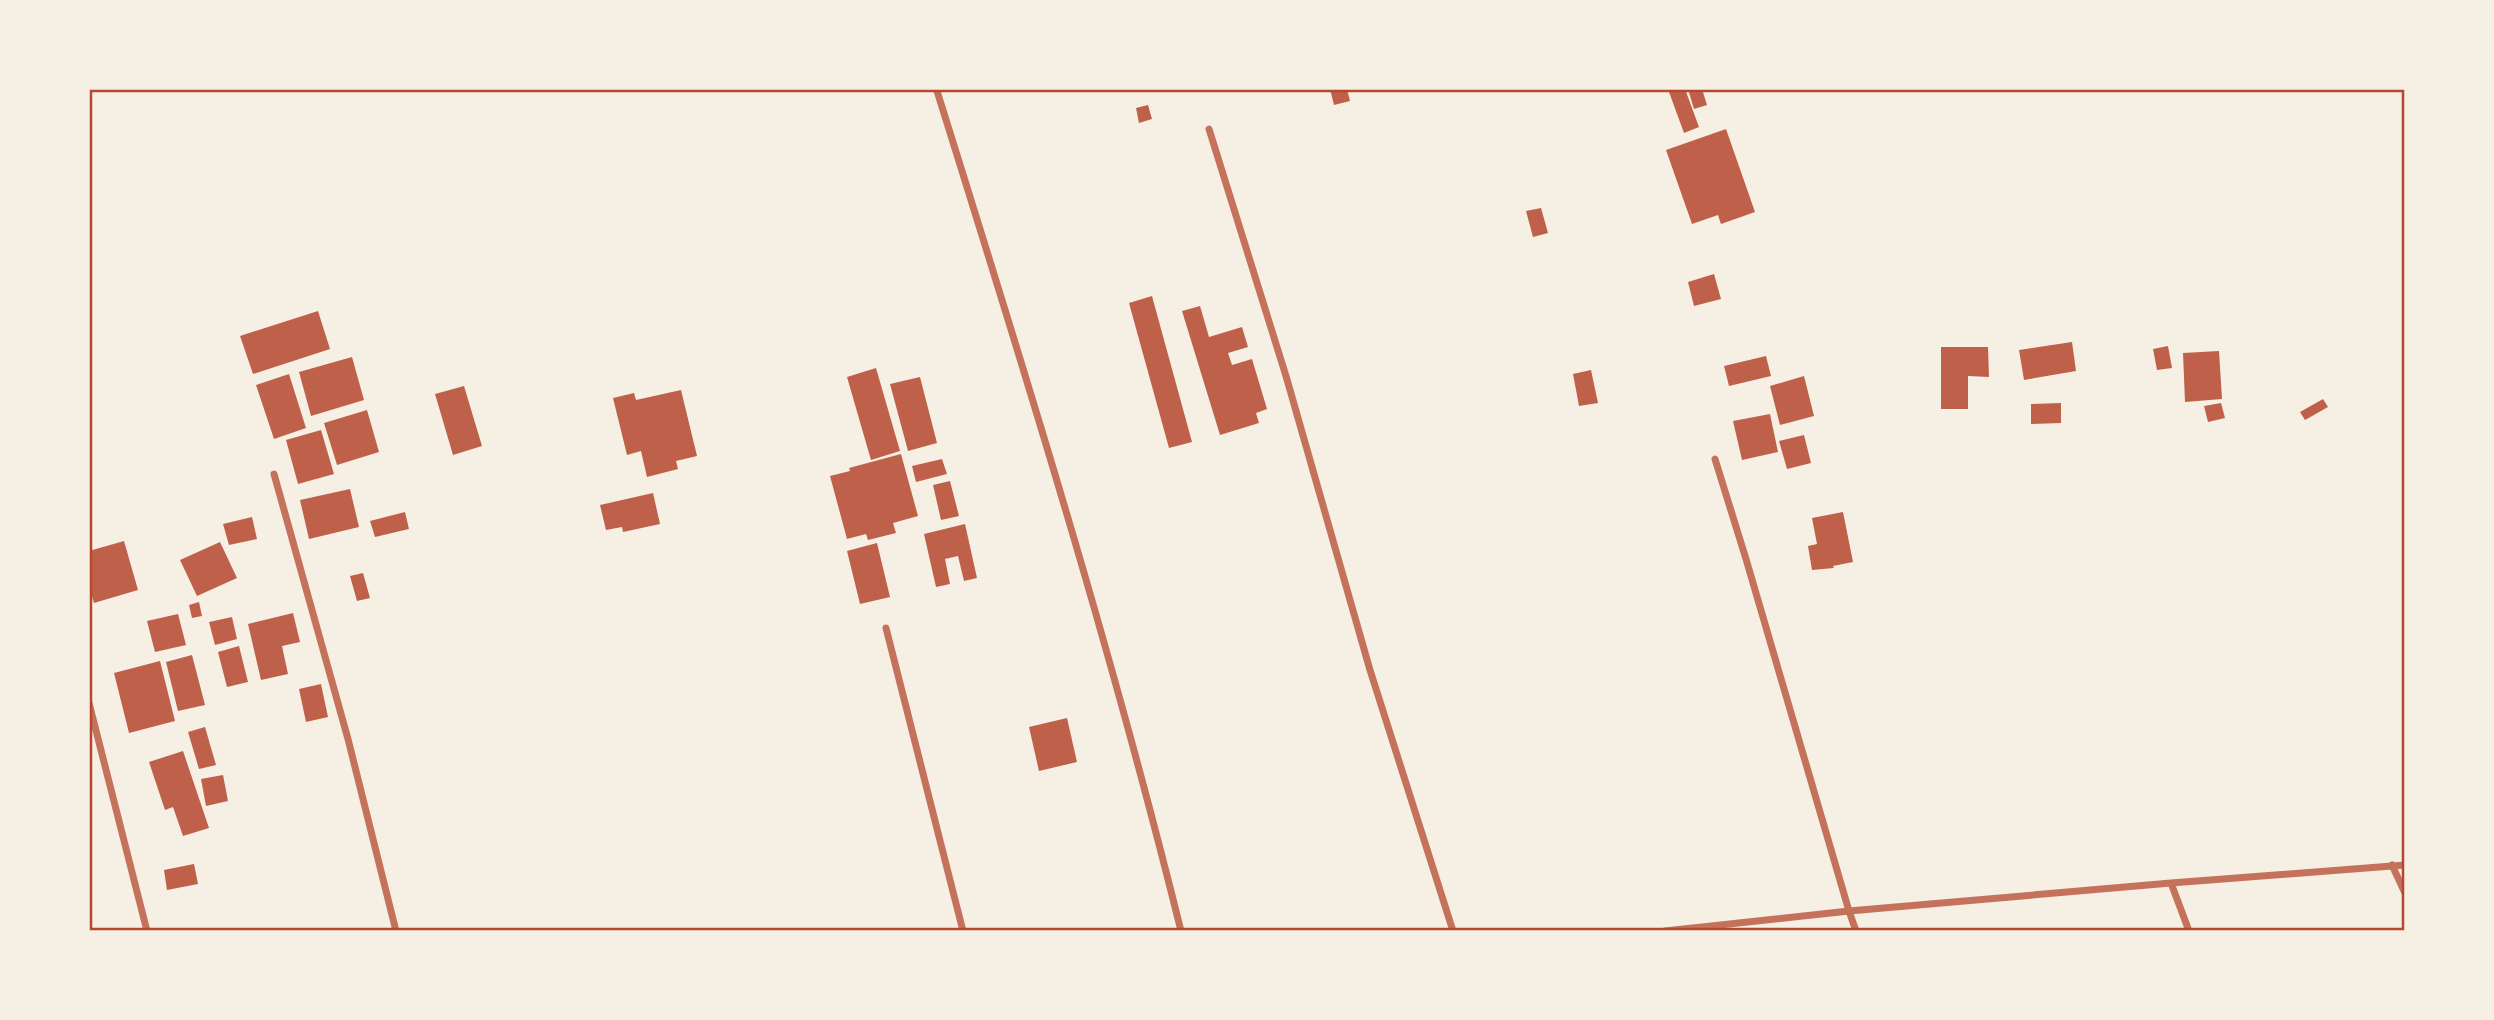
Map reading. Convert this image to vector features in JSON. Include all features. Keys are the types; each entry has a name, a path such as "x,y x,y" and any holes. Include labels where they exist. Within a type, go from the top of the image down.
{"street":[{"path":"937,91 1054,467 1148,798 1181,931"},
{"path":"1209,129 1286,376 1370,670 1453,931"},
{"path":"1715,459 1856,931"},
{"path":"274,474 348,739 396,931"},
{"path":"886,628 963,931"},
{"path":"89,703 147,931"},
{"path":"2392,865 2405,893"},
{"path":"1665,931 1849,911 2405,865"},
{"path":"2171,883 2189,931"}],"building":[{"path":"1330,89 1347,89 1350,101 1334,105"},
{"path":"1685,89 1699,127 1684,133 1669,92"},
{"path":"1688,89 1702,89 1707,105 1694,109"},
{"path":"1148,105 1152,119 1139,123 1136,108"},
{"path":"1726,129 1755,212 1721,224 1718,215 1692,224 1666,150"},
{"path":"1541,208 1548,233 1533,237 1526,211"},
{"path":"1714,274 1721,299 1694,306 1688,282"},
{"path":"1152,296 1192,442 1169,448 1129,303"},
{"path":"1200,306 1209,337 1242,327 1248,347 1228,353 1232,365 1252,359 1267,409 1256,413 1259,423 1220,435 1182,311"},
{"path":"318,311 330,349 253,374 240,336"},
{"path":"2072,342 2076,371 2024,380 2019,350"},
{"path":"2168,346 2172,368 2157,370 2153,349"},
{"path":"1941,347 1988,347 1989,377 1968,376 1968,409 1941,409"},
{"path":"2219,351 2222,399 2185,402 2183,353"},
{"path":"1766,356 1771,376 1729,386 1724,366"},
{"path":"352,357 364,400 311,416 299,372"},
{"path":"876,368 900,451 871,460 847,377"},
{"path":"1591,370 1598,403 1579,406 1573,374"},
{"path":"289,374 306,428 274,439 256,385"},
{"path":"1804,376 1814,416 1780,425 1770,386"},
{"path":"920,377 937,443 908,451 890,384"},
{"path":"464,386 482,446 453,455 435,394"},
{"path":"681,390 697,456 676,461 678,469 647,477 641,451 627,455 613,398 634,393 636,400"},
{"path":"2323,399 2328,407 2305,420 2300,412"},
{"path":"2061,403 2061,423 2031,424 2031,404"},
{"path":"2221,403 2225,418 2208,422 2204,406"},
{"path":"367,410 379,452 337,465 324,423"},
{"path":"1770,414 1778,452 1742,460 1733,421"},
{"path":"321,430 334,474 298,484 286,440"},
{"path":"1804,435 1811,463 1787,469 1779,441"},
{"path":"901,454 918,516 893,523 896,533 868,540 866,534 847,539 830,476"},
{"path":"942,459 947,474 916,482 912,466"},
{"path":"950,481 959,516 941,520 933,485"},
{"path":"350,489 359,527 309,539 300,500"},
{"path":"653,493 660,524 623,532 622,527 606,530 600,505"},
{"path":"405,512 409,529 375,537 370,521"},
{"path":"1843,512 1853,562 1833,566 1834,568 1812,570 1808,546 1817,544 1812,518"},
{"path":"252,517 257,539 229,545 223,524"},
{"path":"965,524 977,578 964,581 958,556 945,559 950,584 936,587 924,534"},
{"path":"124,541 138,590 94,603 89,587 89,551"},
{"path":"220,542 237,578 197,596 180,560"},
{"path":"877,543 890,597 860,604 847,551"},
{"path":"363,573 370,598 357,601 350,576"},
{"path":"199,602 202,616 192,618 189,605"},
{"path":"293,613 300,642 282,646 288,674 261,680 248,624"},
{"path":"178,614 186,645 155,652 147,621"},
{"path":"232,617 237,639 215,645 209,622"},
{"path":"239,646 248,682 227,687 218,652"},
{"path":"192,655 205,705 178,711 166,662"},
{"path":"160,661 175,721 129,733 114,673"},
{"path":"321,684 328,717 306,722 299,689"},
{"path":"1067,718 1077,762 1039,771 1029,727"},
{"path":"205,727 216,765 199,769 188,732"},
{"path":"183,751 209,828 183,836 173,807 165,810 149,762"},
{"path":"223,775 228,801 206,806 201,779"},
{"path":"194,864 198,884 167,890 164,870"}]}
